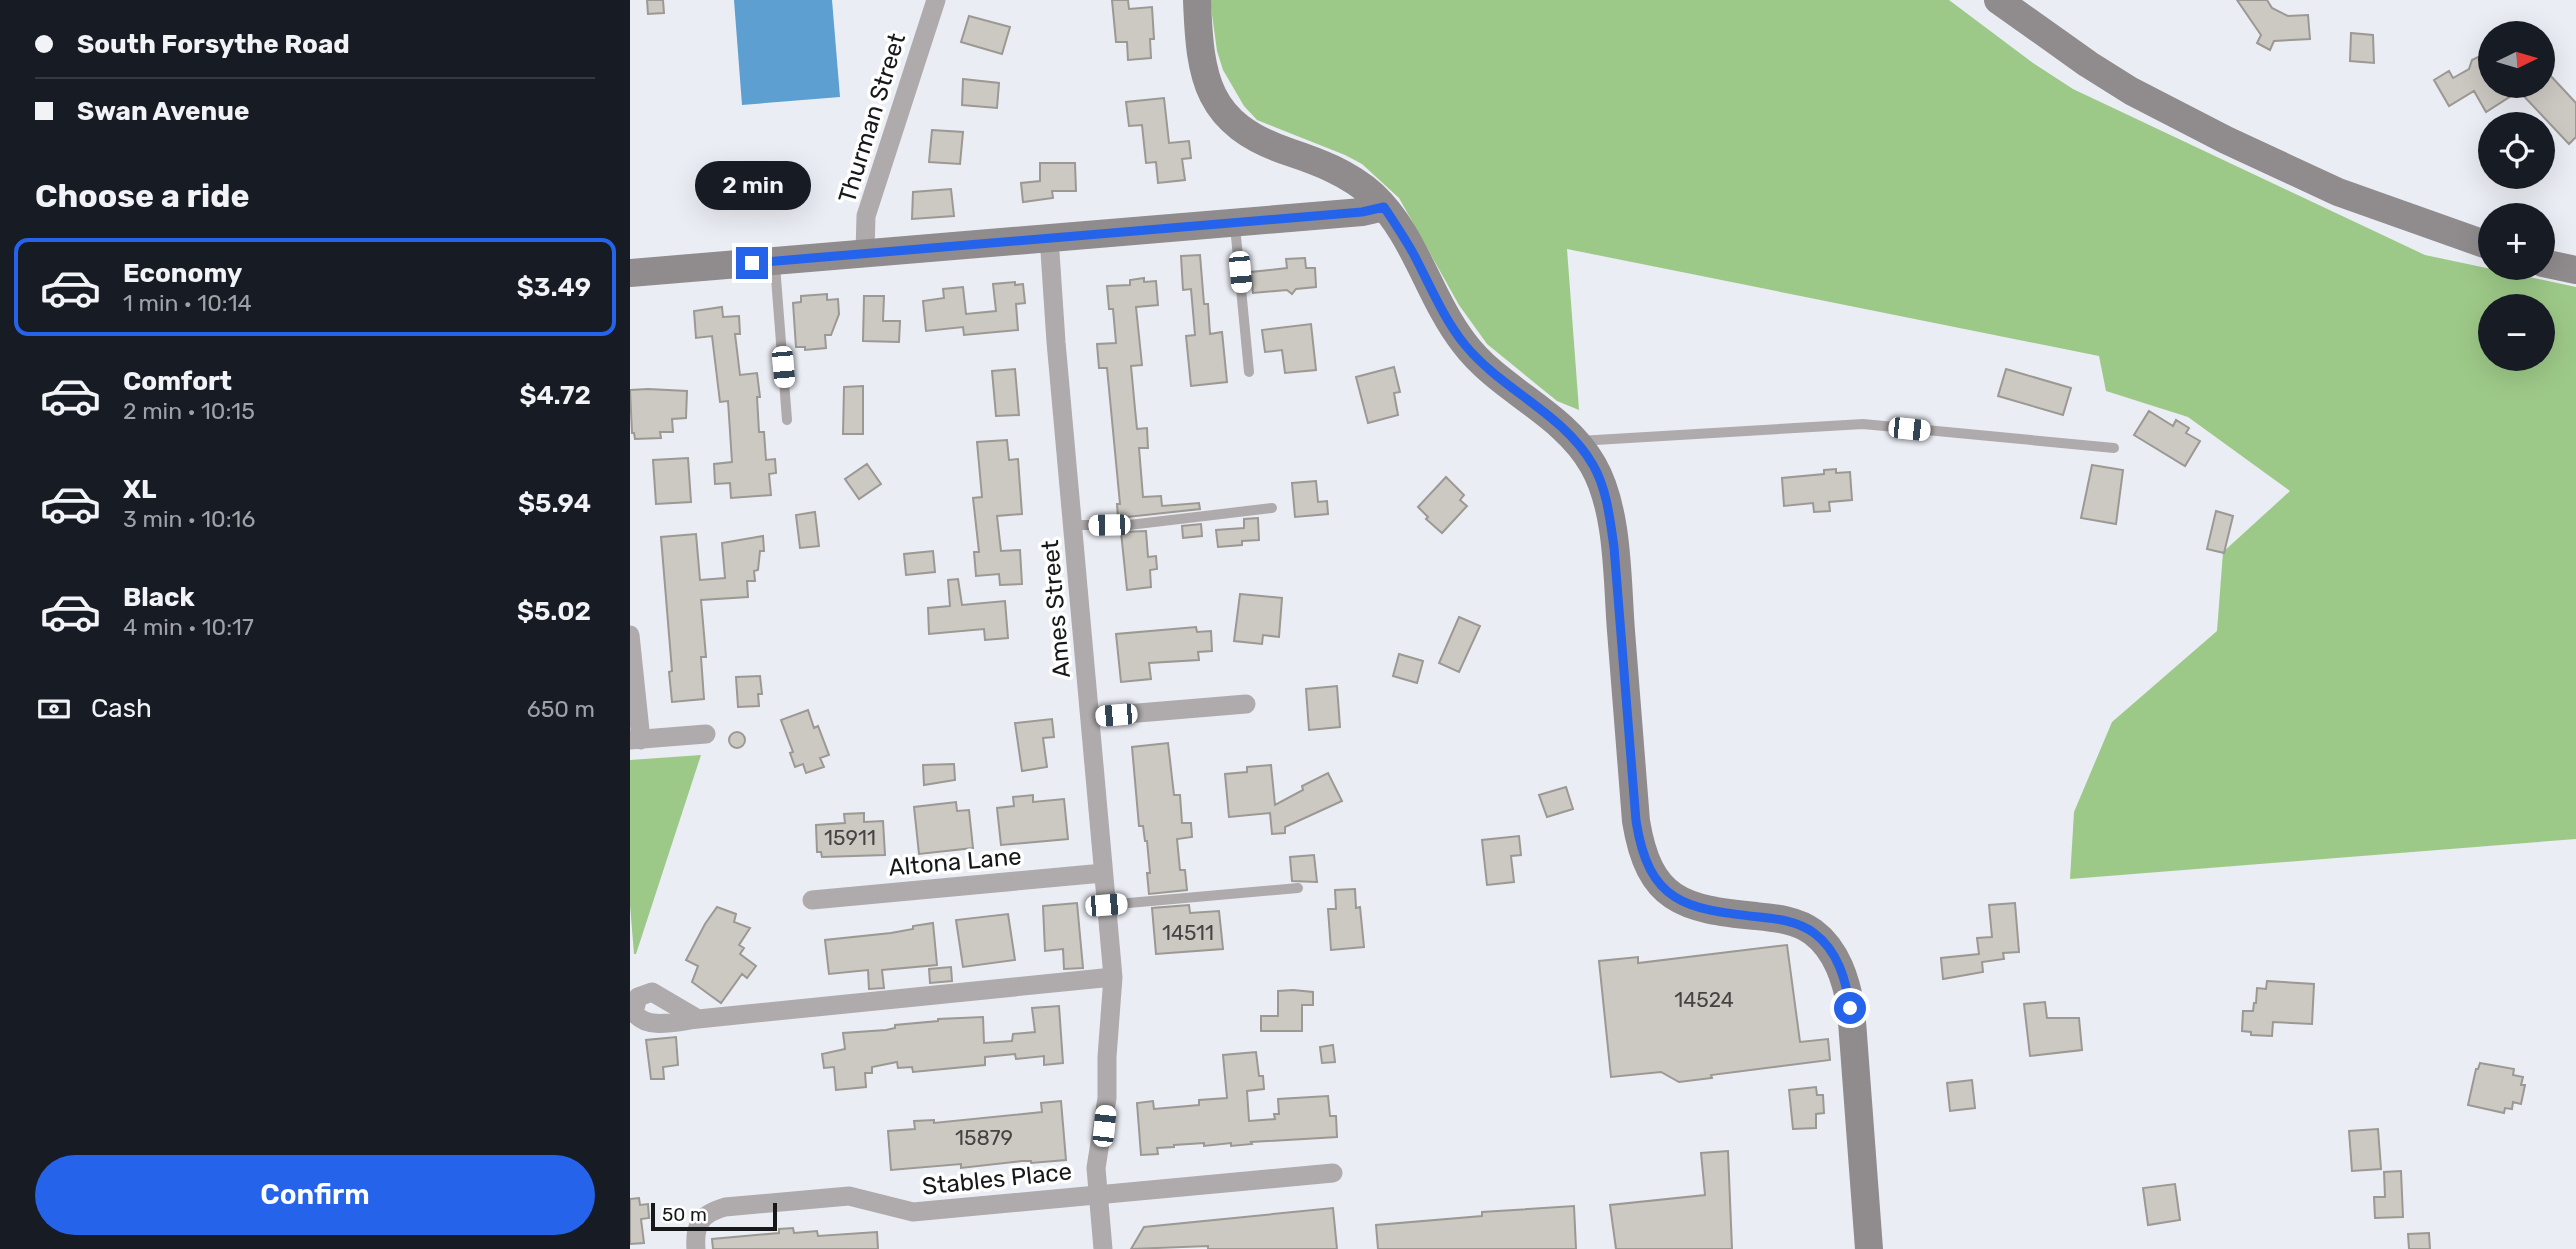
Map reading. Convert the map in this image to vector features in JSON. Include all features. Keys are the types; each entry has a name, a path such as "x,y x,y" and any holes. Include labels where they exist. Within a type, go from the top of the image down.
{"street":[{"name":"Thurman Street","path":"865,253 866,216 936,0"},
{"path":"1197,0 1198,40 1205,76 1218,105 1230,120 1255,139 1319,163 1350,178 1384,207 1463,342 1500,380 1556,422 1593,465 1611,526 1636,821 1645,860 1656,880 1682,902 1709,911 1797,923 1819,937 1837,960 1846,984 1852,1022 1868,1249"},
{"path":"1998,0 2131,92 2226,140 2338,192 2478,242"},
{"path":"630,273 1362,212 1384,207"},
{"name":"Ames Street","path":"1049,237 1113,977 1107,1098 1096,1168 1103,1249"},
{"path":"2555,266 2576,271"},
{"path":"630,635 635,740 706,734"},
{"path":"1090,717 1246,704"},
{"name":"Altona Lane","path":"812,900 1103,873"},
{"path":"698,1019 1113,977"},
{"name":"Stables Place","path":"696,1249 695,1235 701,1220 709,1212 725,1207 849,1196 913,1212 1333,1173"}],"lane":[{"path":"1235,222 1249,372"},
{"path":"774,261 787,420"},
{"path":"1575,441 1844,424 2114,448"},
{"path":"1072,525 1129,525 1272,508"},
{"path":"1106,905 1298,888"}],"green space":[{"path":"1210,0 1949,0 2033,63 2073,89 2425,255 2478,266 2478,280 2543,280 2576,287 2576,839 2070,879 2074,812 2112,722 2217,631 2223,552 2290,491 2188,417 2106,391 2099,356 1567,249 1579,410 1557,401 1487,344 1459,305 1399,198 1362,164 1257,120 1244,106 1223,70 1217,51"},
{"path":"701,755 634,954 630,905 630,760"}],"water":[{"path":"734,0 832,0 840,97 742,105"}],"building":[{"path":"647,0 663,0 664,13 648,14"},
{"path":"1112,0 1128,0 1129,9 1152,7 1154,39 1150,39 1151,58 1128,60 1127,42 1116,42"},
{"path":"2237,0 2267,0 2272,8 2288,16 2308,15 2310,39 2274,41 2270,50 2257,43 2261,35"},
{"path":"969,16 1010,27 1002,54 961,42"},
{"path":"2351,33 2373,35 2374,63 2350,61"},
{"path":"2478,57 2478,98 2474,91 2449,106 2434,80 2449,71 2453,78 2469,69 2472,60"},
{"path":"963,79 999,83 997,108 962,105"},
{"path":"2555,80 2576,103 2576,137 2569,144 2555,129 2555,112 2539,112 2526,98 2555,98"},
{"path":"1164,98 1169,143 1189,141 1191,158 1182,159 1185,180 1158,183 1156,162 1146,163 1142,125 1129,126 1126,102"},
{"path":"2478,98 2508,98 2486,112"},
{"path":"932,130 963,132 960,164 929,162"},
{"path":"1040,163 1075,163 1076,191 1052,191 1053,198 1023,202 1021,183 1040,181"},
{"path":"951,189 954,216 912,219 913,192"},
{"path":"1200,255 1204,304 1208,304 1210,334 1222,332 1227,382 1191,386 1186,336 1195,335 1191,289 1183,290 1181,256"},
{"path":"1305,258 1306,268 1315,268 1316,287 1296,289 1292,294 1287,290 1253,293 1251,272 1287,268 1286,259"},
{"path":"1144,278 1144,282 1156,281 1158,305 1136,307 1142,365 1131,366 1137,429 1147,428 1148,448 1139,448 1143,497 1161,496 1162,506 1199,503 1200,509 1118,518 1117,504 1120,504 1107,368 1099,368 1097,344 1116,343 1113,309 1109,309 1107,286 1130,285 1130,280"},
{"path":"1015,282 1015,285 1023,284 1025,303 1016,304 1018,330 964,335 963,327 926,331 923,301 944,298 943,289 963,287 966,314 996,311 993,284"},
{"path":"827,294 827,300 838,299 839,314 831,335 825,335 826,348 805,350 805,347 796,347 793,303 801,302 801,296"},
{"path":"864,296 884,296 883,321 900,321 899,342 863,341"},
{"path":"722,307 723,317 739,316 740,334 735,334 740,375 757,373 760,397 757,397 759,432 764,432 766,460 775,459 776,473 769,474 771,495 731,498 730,483 715,484 714,464 732,462 728,401 720,402 712,336 696,338 694,311"},
{"path":"1311,324 1316,370 1285,373 1282,350 1265,352 1262,330"},
{"path":"1394,367 1400,392 1394,393 1398,415 1368,423 1356,377"},
{"path":"1015,369 1019,415 996,416 992,371"},
{"path":"2006,369 2071,388 2063,415 1998,396"},
{"path":"863,386 863,434 843,434 844,387"},
{"path":"630,390 687,391 686,418 672,419 673,432 660,432 661,438 635,439 632,433"},
{"path":"2149,411 2173,426 2176,420 2189,428 2186,433 2200,441 2185,466 2134,435"},
{"path":"1007,440 1009,460 1018,459 1022,514 997,516 1001,551 1020,550 1022,584 1000,585 999,574 976,576 974,552 979,552 973,498 982,497 977,442"},
{"path":"688,458 691,502 656,504 653,460"},
{"path":"867,464 881,484 859,499 845,479"},
{"path":"2092,465 2123,470 2116,524 2081,518"},
{"path":"1836,469 1836,473 1850,472 1852,500 1829,502 1830,511 1814,512 1813,503 1784,506 1782,478 1824,474 1824,470"},
{"path":"1446,477 1464,495 1460,500 1467,506 1442,533 1426,519 1428,517 1418,507"},
{"path":"1316,481 1318,502 1327,501 1328,514 1295,517 1292,483"},
{"path":"2216,511 2233,516 2224,553 2207,549"},
{"path":"815,512 819,546 800,548 796,515"},
{"path":"1258,518 1259,540 1218,547 1216,530 1244,528 1244,519"},
{"path":"1201,524 1202,536 1183,538 1182,526"},
{"path":"1146,531 1148,557 1156,556 1157,569 1150,570 1151,587 1127,590 1121,532"},
{"path":"696,534 700,580 725,578 722,543 763,536 764,551 760,551 758,570 754,571 755,581 747,581 748,597 701,600 706,657 701,657 704,699 672,702 661,537"},
{"path":"933,551 935,572 906,575 904,554"},
{"path":"958,579 962,605 1005,601 1008,638 985,640 984,629 929,634 928,608 950,606 948,580"},
{"path":"1240,594 1282,598 1279,637 1263,635 1262,644 1234,641"},
{"path":"1459,617 1480,626 1459,672 1439,663"},
{"path":"1196,627 1197,632 1211,631 1212,651 1198,652 1199,660 1149,663 1151,679 1121,682 1116,634"},
{"path":"1399,654 1423,661 1417,683 1393,676"},
{"path":"760,676 762,694 758,694 759,706 738,707 736,677"},
{"path":"1337,686 1340,727 1309,730 1306,689"},
{"path":"808,710 814,728 818,726 829,755 820,758 824,767 806,773 803,764 795,767 790,753 793,752 781,720"},
{"path":"1052,719 1054,737 1043,738 1047,767 1022,771 1015,723"},
{"path":"734,732 740,732 745,740 743,746 734,748 729,743 729,737"},
{"path":"1168,743 1174,795 1180,795 1182,823 1191,823 1192,837 1177,839 1180,870 1185,870 1187,890 1149,894 1147,841 1143,826 1139,826 1132,747"},
{"path":"954,764 955,780 924,785 923,765"},
{"path":"1271,765 1275,805 1303,790 1302,786 1328,773 1342,801 1285,827 1285,833 1272,834 1270,813 1229,817 1225,774 1247,772 1247,767"},
{"path":"1566,787 1573,809 1547,817 1539,795"},
{"path":"1033,795 1033,802 1064,799 1068,839 1001,845 997,808 1014,806 1013,797"},
{"path":"956,802 957,811 969,810 973,848 919,854 914,807"},
{"path":"864,813 864,822 883,821 885,855 822,857 821,852 817,852 816,825 845,823 844,814"},
{"path":"1519,836 1521,855 1511,856 1514,882 1487,885 1482,840"},
{"path":"1314,855 1317,882 1292,881 1290,857"},
{"path":"1355,889 1356,908 1360,907 1364,947 1331,950 1328,909 1336,909 1335,890"},
{"path":"1077,903 1083,968 1064,969 1063,949 1045,951 1043,906"},
{"path":"2015,903 2019,952 2003,953 2004,959 1982,962 1983,972 1943,979 1941,958 1979,954 1977,938 1992,937 1989,905"},
{"path":"1189,905 1190,913 1219,911 1223,949 1156,954 1152,908"},
{"path":"717,907 736,914 734,922 750,928 739,945 744,948 740,954 756,966 747,978 742,974 721,1003 692,982 698,966 686,960"},
{"path":"1008,914 1015,960 963,967 956,920"},
{"path":"933,923 937,965 882,970 884,988 869,989 868,970 829,974 825,940 891,933"},
{"path":"1787,945 1800,1042 1828,1039 1830,1060 1711,1075 1712,1078 1679,1082 1661,1072 1611,1077 1599,961 1638,957 1638,963"},
{"path":"951,967 952,981 930,983 929,969"},
{"path":"2267,981 2314,984 2312,1024 2273,1022 2272,1036 2251,1035 2251,1032 2242,1031 2243,1011 2253,1011 2257,988 2266,989"},
{"path":"1278,991 1313,992 1313,1005 1302,1005 1302,1031 1261,1031 1261,1016 1278,1016"},
{"path":"2045,1002 2047,1018 2079,1018 2082,1050 2030,1056 2024,1004"},
{"path":"1059,1006 1063,1063 1044,1065 1044,1056 1016,1059 1015,1054 985,1057 985,1065 913,1072 912,1067 898,1068 897,1062 872,1067 872,1073 865,1073 866,1087 836,1090 834,1067 824,1068 822,1054 845,1049 843,1033 886,1030 895,1028 895,1025 938,1019 983,1017 984,1043 1012,1041 1013,1034 1035,1032 1032,1008"},
{"path":"676,1037 678,1065 663,1067 664,1079 651,1079 646,1040"},
{"path":"1333,1045 1335,1062 1322,1063 1320,1047"},
{"path":"1256,1052 1259,1076 1263,1076 1264,1089 1247,1091 1249,1121 1275,1119 1274,1114 1279,1114 1278,1099 1328,1096 1330,1116 1336,1116 1337,1137 1251,1142 1252,1144 1231,1146 1231,1143 1174,1145 1157,1148 1158,1154 1141,1155 1137,1103 1153,1101 1154,1109 1199,1105 1199,1100 1227,1098 1223,1055"},
{"path":"2480,1063 2514,1069 2513,1075 2523,1077 2521,1085 2525,1085 2521,1104 2513,1102 2512,1109 2505,1108 2504,1113 2468,1105 2476,1069"},
{"path":"1972,1080 1975,1108 1950,1111 1947,1083"},
{"path":"1816,1087 1817,1095 1823,1095 1824,1113 1816,1114 1816,1128 1793,1129 1789,1090"},
{"path":"1061,1101 1066,1160 891,1170 888,1131 915,1129 914,1121 934,1120 934,1123 1042,1112 1041,1103"},
{"path":"2378,1129 2381,1169 2352,1171 2349,1131"},
{"path":"1728,1151 1732,1249 1616,1249 1610,1205 1705,1195 1701,1153"},
{"path":"2401,1171 2403,1217 2375,1218 2374,1197 2385,1197 2384,1172"},
{"path":"2175,1184 2180,1220 2148,1225 2143,1188"},
{"path":"639,1198 640,1205 648,1204 649,1218 641,1219 644,1243 630,1244 630,1199"},
{"path":"1574,1206 1576,1249 1378,1249 1376,1225 1482,1216 1482,1212"},
{"path":"1333,1208 1337,1249 1208,1249 1208,1246 1131,1249 1144,1227"},
{"path":"793,1228 794,1233 817,1231 818,1236 877,1232 878,1249 713,1249 712,1239 779,1233 779,1229"},
{"path":"2429,1233 2430,1249 2409,1249 2408,1234"}],"route":[{"path":"752,263 1362,212 1384,207 1463,342 1500,380 1566,430 1585,453 1599,478 1605,495 1614,547 1637,831 1645,860 1656,880 1675,898 1690,906 1720,913 1788,921 1813,932 1837,960 1846,984 1850,1008"}]}
